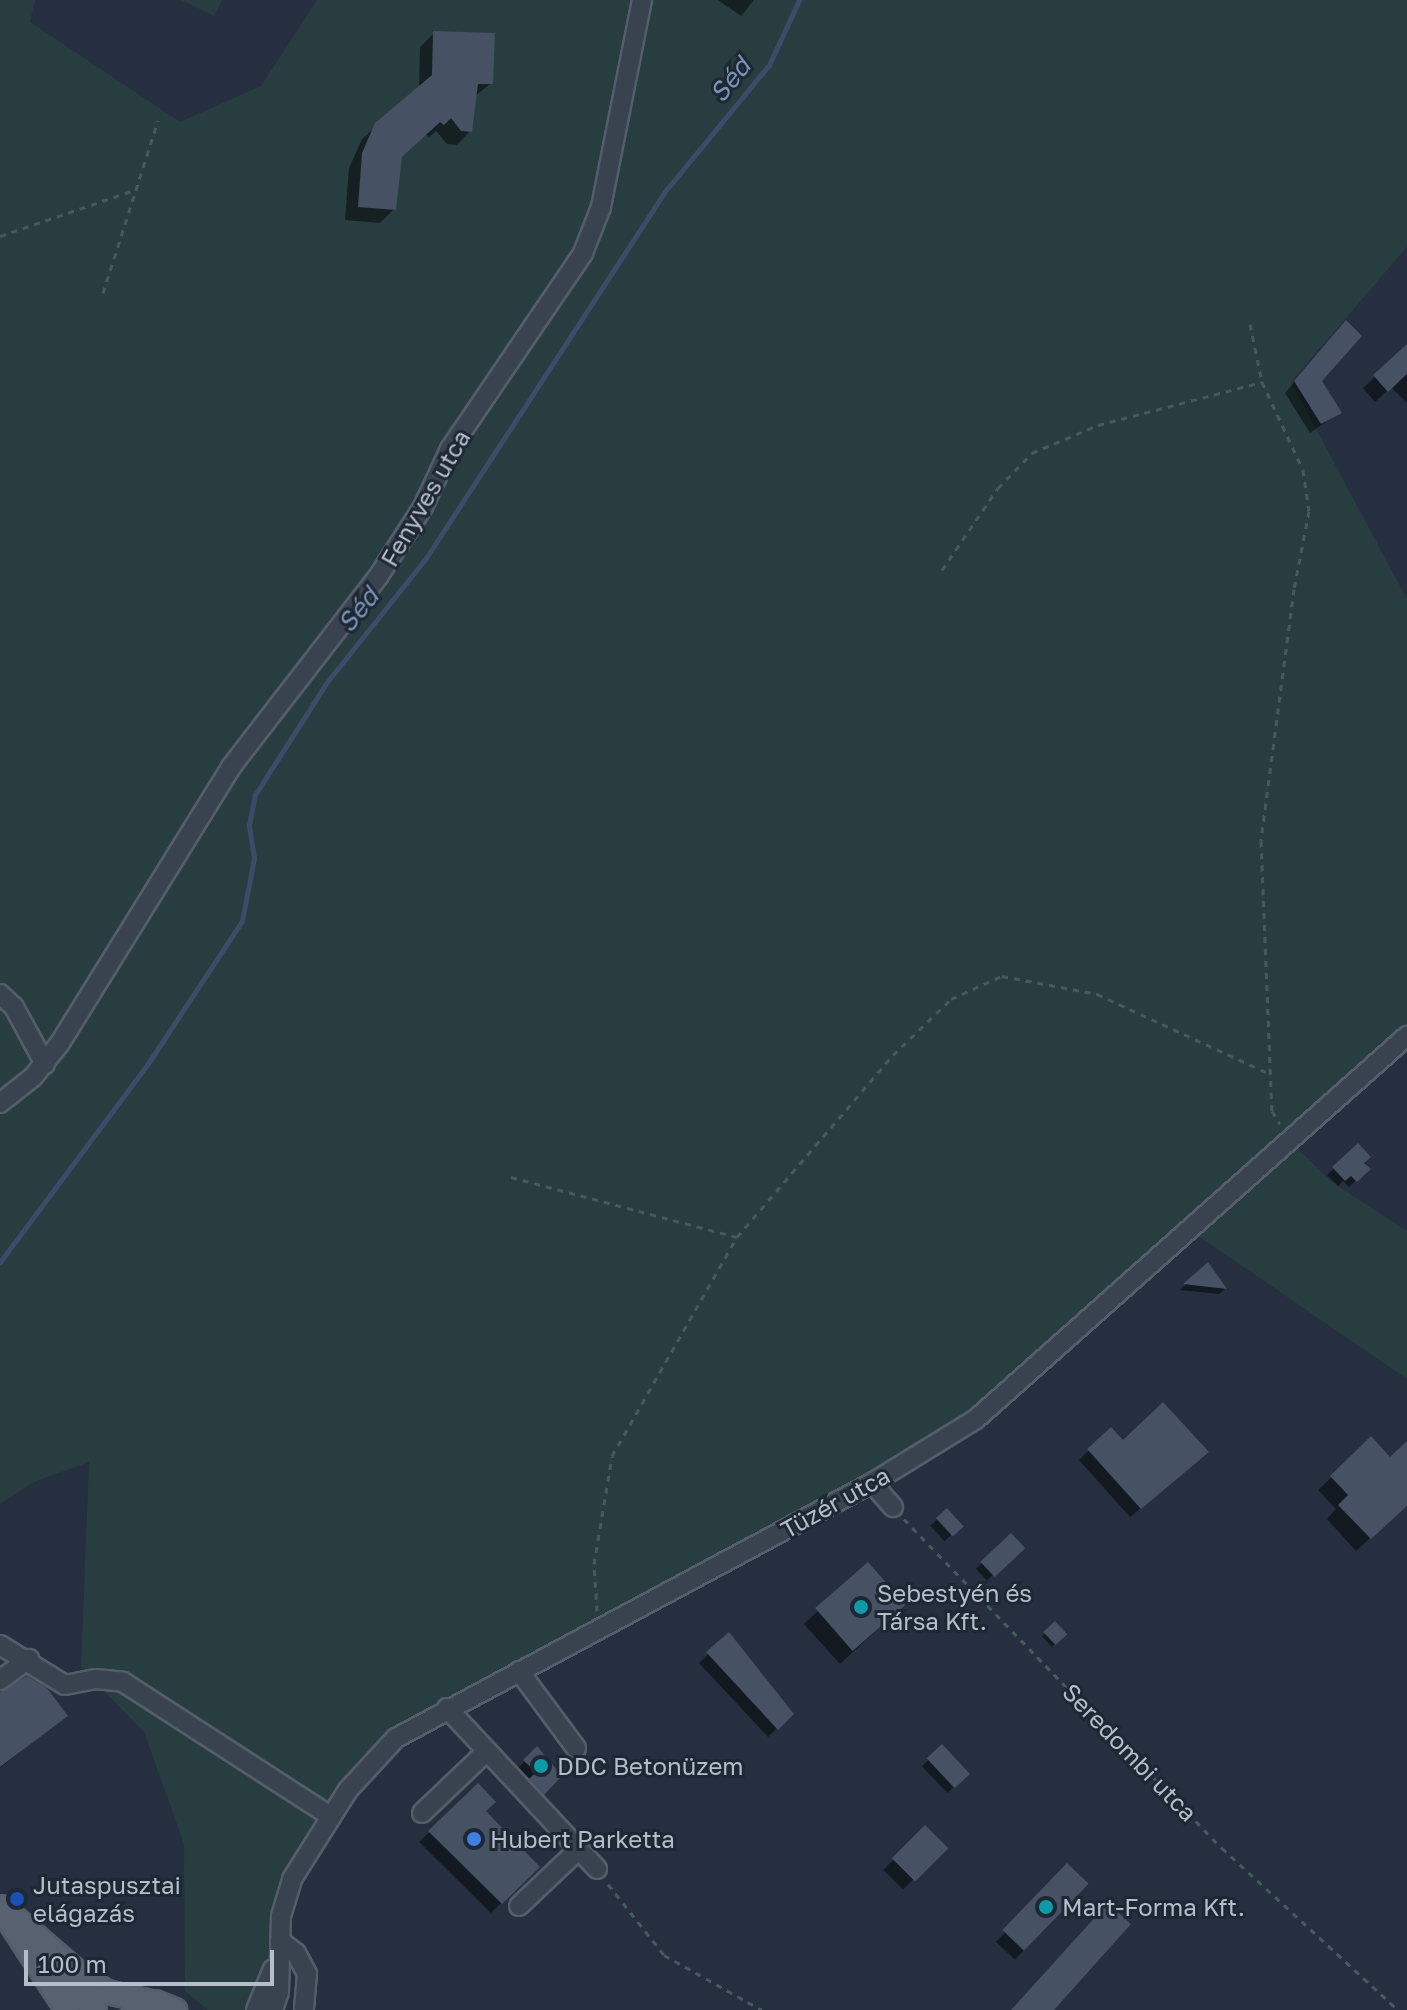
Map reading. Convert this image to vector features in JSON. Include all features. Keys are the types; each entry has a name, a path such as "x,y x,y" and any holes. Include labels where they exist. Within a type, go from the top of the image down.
{"main road":[{"path":"1,1906 82,1976 107,1992 175,2010"},
{"path":"1,1906 67,2010"},
{"path":"1,1906 95,2010"},
{"path":"125,2010 147,2001"}],"street":[{"name":"Fenyves utca","path":"0,1103 45,1064 231,767 378,577 423,507 450,449 583,253 601,207 642,0"},
{"path":"0,994 14,1007 45,1064"},
{"name":"Tüzér utca","path":"273,2010 279,1992 285,1898 330,1816 396,1738 872,1483 976,1419 1018,1387 1407,1036"},
{"path":"872,1483 893,1507"},
{"path":"0,1645 29,1659 65,1685 96,1679 123,1682 330,1816"},
{"path":"0,1680 29,1659"},
{"path":"519,1671 576,1748"},
{"path":"447,1708 485,1753 597,1869"},
{"path":"422,1813 485,1753"},
{"path":"519,1906 577,1851"},
{"path":"280,1942 296,1953 307,1974 304,2010"},
{"name":"Tüzér utca","path":"256,2010 280,1942"}],"path":[{"path":"103,293 158,121"},
{"path":"0,236 134,190"},
{"path":"1250,324 1262,382 1303,470 1309,511 1294,589 1261,841 1272,1111 1290,1141"},
{"path":"942,570 998,488 1032,453 1098,425 1262,382"},
{"path":"598,1630 594,1564 612,1456 737,1237 893,1055 951,999 1002,976 1097,994 1270,1074"},
{"path":"511,1177 737,1237"},
{"name":"Seredombi utca","path":"893,1507 1222,1848 1398,2010"},
{"path":"597,1869 664,1955 762,2010"}],"green space":[{"path":"0,0 35,0 30,22 180,122 261,86 317,0 1407,0 1407,247 1291,382 1407,599 1407,1040 1293,1144 1333,1183 1407,1231 1407,1379 1194,1233 1019,1392 447,1710 366,1771 292,1897 281,2010 208,2010 185,1991 184,1844 144,1732 81,1667 89,1462 34,1482 0,1504"},
{"path":"181,0 222,0 214,16"}],"building":[{"path":"433,31 495,33 493,84 478,84 472,132 461,131 451,118 444,125 440,122 402,157 396,210 358,207 362,153 375,123 432,75"},
{"path":"1346,320 1362,336 1322,381 1342,413 1321,424 1294,381"},
{"path":"1407,344 1407,374 1388,392 1373,375"},
{"path":"1358,1143 1371,1157 1364,1163 1371,1169 1357,1182 1351,1176 1345,1181 1332,1167"},
{"path":"1208,1262 1227,1289 1183,1284"},
{"path":"1163,1402 1209,1452 1141,1509 1087,1449 1111,1427 1123,1440"},
{"path":"1371,1436 1390,1457 1407,1441 1407,1506 1371,1539 1338,1505 1348,1495 1330,1476"},
{"path":"947,1508 964,1527 953,1537 936,1518"},
{"path":"1011,1533 1025,1548 995,1577 980,1562"},
{"name":"Sebestyén és Társa Kft.","path":"868,1562 905,1605 853,1651 815,1608"},
{"path":"1055,1621 1067,1634 1056,1645 1043,1632"},
{"path":"729,1632 794,1714 778,1730 706,1652"},
{"path":"27,1676 47,1688 68,1716 0,1767 0,1692"},
{"path":"942,1744 970,1774 955,1788 927,1758"},
{"name":"DDC Betonüzem","path":"537,1746 562,1776 544,1795 529,1779 536,1772 523,1760"},
{"name":"Hubert Parketta","path":"478,1783 496,1802 486,1811 540,1867 502,1904 428,1831"},
{"path":"925,1825 948,1848 915,1882 892,1858"},
{"name":"Mart-Forma Kft.","path":"1067,1863 1089,1884 1024,1951 1002,1930"},
{"path":"1108,1903 1131,1924 1054,2010 1011,2010"}],"waterway":[{"name":"Séd","path":"0,1262 147,1065 242,921 254,858 249,825 255,795 327,682 426,558 667,189 769,65 799,0"}],"place":[{"name":"Sebestyén és Társa Kft.","path":"861,1607"},
{"name":"DDC Betonüzem","path":"541,1766"},
{"name":"Hubert Parketta","path":"474,1839"},
{"name":"Jutaspusztai elágazás","path":"17,1899"},
{"name":"Mart-Forma Kft.","path":"1046,1907"}]}
